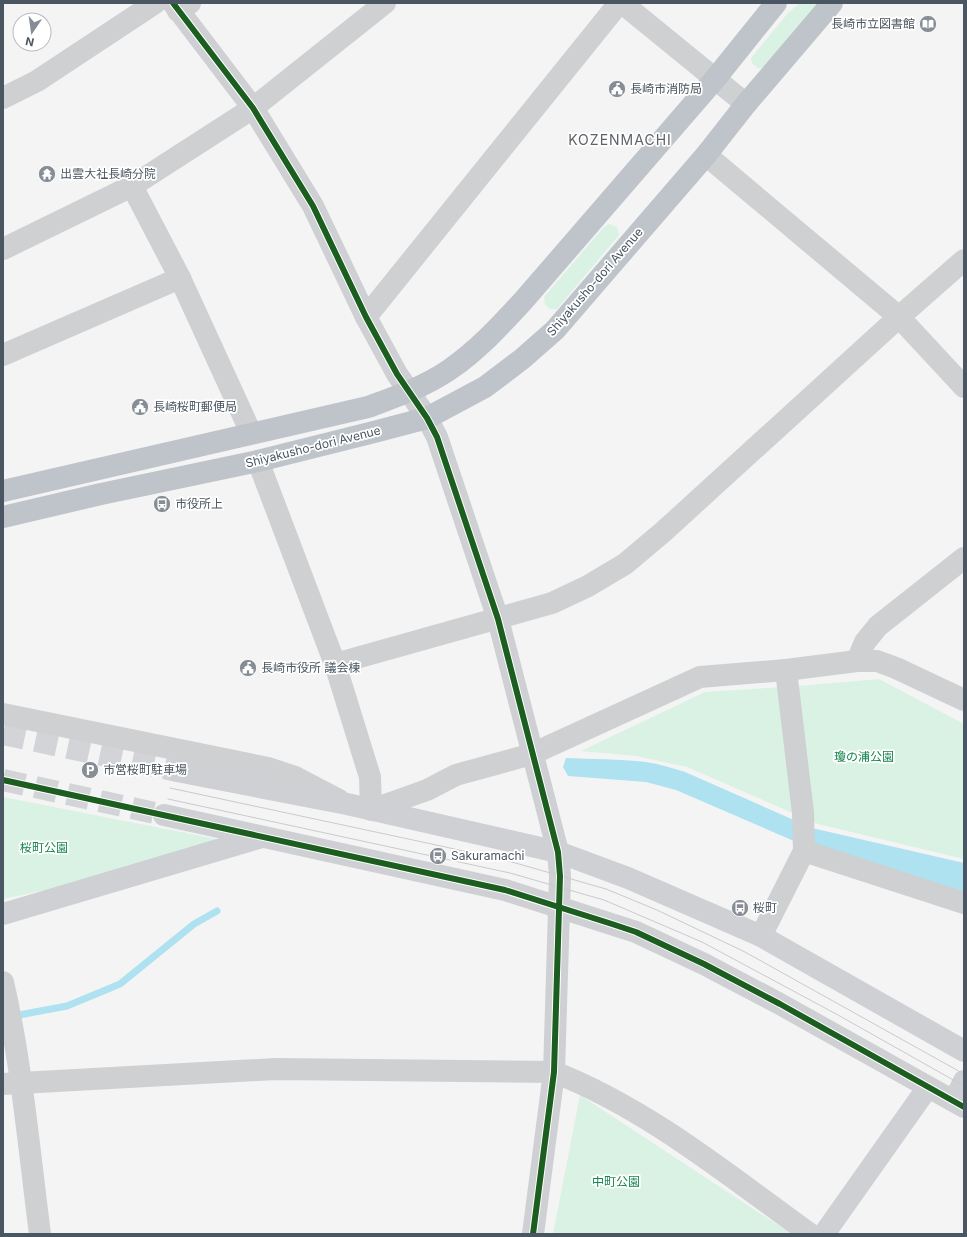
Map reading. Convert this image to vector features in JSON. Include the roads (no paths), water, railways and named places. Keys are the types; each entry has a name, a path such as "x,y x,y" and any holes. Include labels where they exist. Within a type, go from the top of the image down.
{"highway":[{"name":"Shiyakusho-dori Avenue","path":"3,491 251,433 346,413 368,407 410,391 448,371 496,330 715,78 776,3"},
{"name":"Shiyakusho-dori Avenue","path":"3,517 258,461 427,418 485,387 522,359 555,330 706,155 746,104 832,3"}],"street":[{"path":"3,98 37,80 155,3"},
{"path":"3,249 132,186 253,108 385,3"},
{"path":"366,317 619,3"},
{"path":"622,3 746,104"},
{"path":"180,6 253,108 313,206 366,317 397,374 427,418 441,446 498,619 558,852 560,876 554,1072 533,1234"},
{"path":"706,155 899,317 964,387"},
{"path":"132,186 180,278 251,433"},
{"path":"335,664 552,603 588,586 625,564 663,532 899,317 964,260"},
{"path":"3,355 180,278"},
{"path":"258,461 335,664 370,777 371,810"},
{"path":"857,661 865,642 878,626 964,558"},
{"path":"371,810 427,790 456,775 532,754 700,677 786,670 857,661 877,661 896,668 964,700"},
{"path":"761,936 804,851 803,813 786,670"},
{"path":"3,714 268,768 295,777 347,804"},
{"path":"177,771 347,804 558,852 628,878 761,936 964,1051"},
{"path":"164,815 505,890 636,932 704,964 780,1004 959,1104 964,1081"},
{"path":"3,914 263,837"},
{"path":"804,851 964,904"},
{"path":"3,982 10,1014 12,1084 40,1234"},
{"path":"12,1084 276,1069 554,1072 636,1112 694,1150 810,1234"},
{"path":"824,1234 928,1087"}],"water":[{"path":"566,758 636,761 666,766 685,772 812,828 964,863 964,893 794,841 676,790 646,782 568,776 563,767"}],"waterway":[{"path":"13,1013 19,1015 67,1006 120,984 194,924 217,911"}],"tunnel":[{"path":"3,734 177,771"},
{"path":"3,780 164,815"}],"tram line":[{"path":"170,788 512,862 606,889 657,910 745,952 964,1074"},
{"path":"168,799 510,873 604,900 702,942 838,1015 964,1086"}],"place":[{"name":"長崎市立図書館","path":"928,24"},
{"name":"長崎市消防局","path":"617,89"},
{"name":"出雲大社長崎分院","path":"47,174"},
{"name":"長崎桜町郵便局","path":"140,407"},
{"name":"市役所上","path":"162,504"},
{"name":"長崎市役所 議会棟","path":"248,668"},
{"name":"市営桜町駐車場","path":"90,770"},
{"name":"Sakuramachi","path":"438,856"},
{"name":"桜町","path":"740,908"}],"district":[{"name":"KOZENMACHI","path":"620,140"}],"park label":[{"name":"瓊の浦公園","path":"864,757"},
{"name":"桜町公園","path":"44,848"},
{"name":"中町公園","path":"616,1182"}]}
